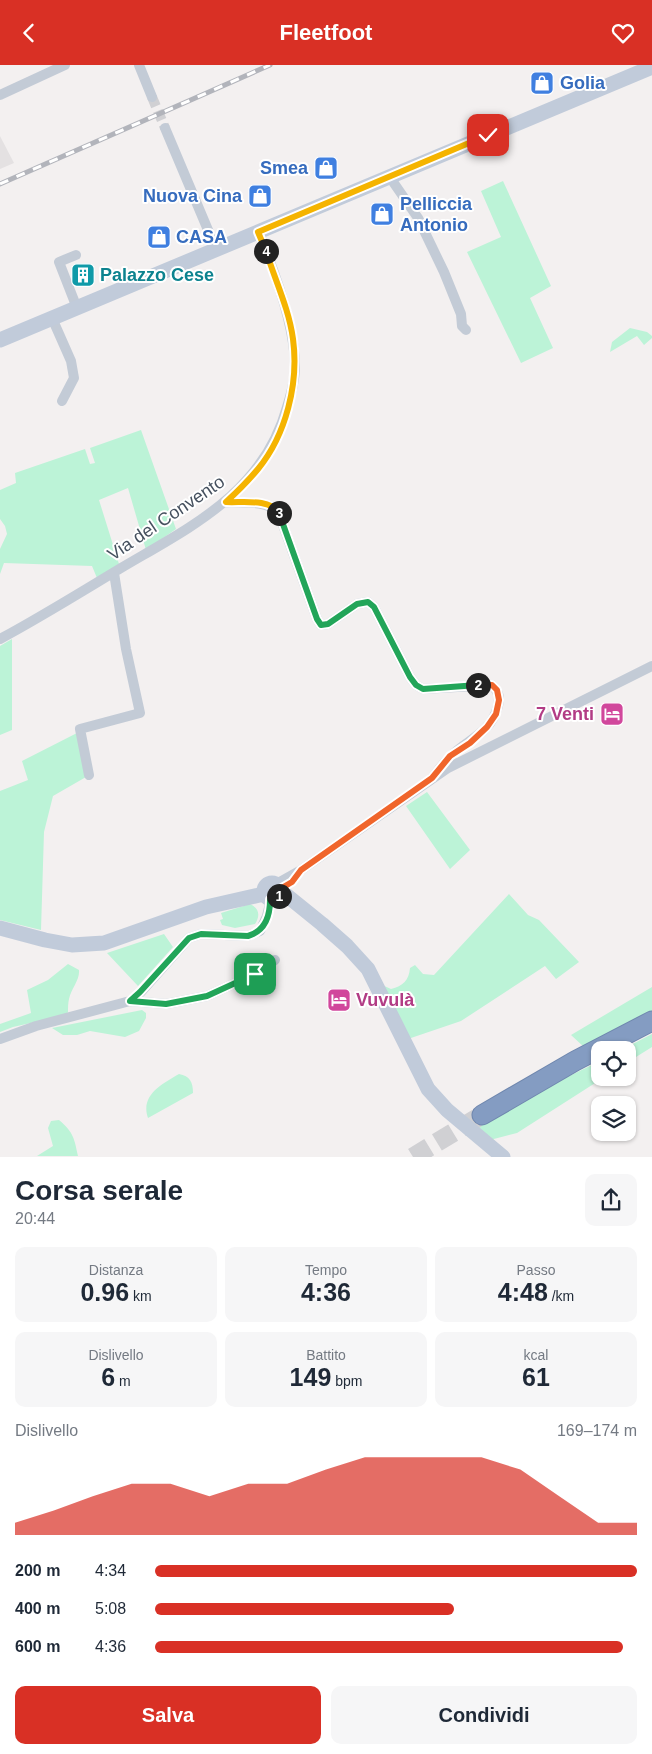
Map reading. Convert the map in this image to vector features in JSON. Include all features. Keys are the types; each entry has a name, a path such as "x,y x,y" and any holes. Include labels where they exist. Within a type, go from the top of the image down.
{"highway":[{"path":"482,1115 575,1061 652,1021"}],"main road":[{"path":"0,341 652,67"},
{"path":"0,928 72,945 104,943 206,907 274,893 319,921 347,946 368,969 428,1089 446,1110 503,1157"}],"street":[{"path":"0,95 64,65"},
{"path":"139,65 152,97"},
{"path":"165,128 216,249"},
{"path":"390,176 418,218 444,271 458,307 462,325 466,329"},
{"name":"Via del Convento","path":"0,639 114,573 226,502 259,468 272,447 283,423 294,379 293,339 286,312 258,232"},
{"path":"76,255 59,262 77,308"},
{"path":"52,318 71,361 74,378 62,401"},
{"path":"226,502 262,503 278,511 317,619 321,625 328,624 357,604 368,602 374,607 416,685 423,689 492,685 497,690 499,700 496,714 487,727 470,743 450,756 432,778"},
{"path":"89,775 80,729 140,713 126,649 114,573"},
{"path":"130,1001 189,938 201,934 248,936 260,931 267,917 274,893 292,882 301,870 432,778 456,764 652,666"},
{"path":"0,1039 36,1026 130,1001 166,1004 207,996 255,974 275,960"}],"shaded area":[{"path":"0,136 14,163 0,169"}],"green space":[{"path":"503,181 551,286 530,298 553,348 521,363 467,252 501,237 481,191"},
{"path":"630,328 647,332 652,338 644,345 637,336 610,352 612,342"},
{"path":"141,430 176,529 146,550 128,488 99,500 119,564 97,578 92,566 4,563 0,574 0,549 7,534 5,526 0,519 0,490 16,483 15,473 85,449 90,464 95,463 90,448"},
{"path":"12,639 12,730 0,735 0,646"},
{"path":"77,733 86,777 53,796 44,832 41,930 0,920 0,791 28,780 22,761"},
{"path":"427,792 470,850 450,869 406,806"},
{"path":"509,894 528,915 539,920 579,962 556,979 545,966 461,1021 408,1039 382,985 391,989 399,986 405,982 410,968 415,965 423,974 434,975"},
{"path":"250,904 256,908 258,913 255,924 235,928 222,925 220,920 223,919 221,913"},
{"path":"164,934 173,947 138,986 107,953"},
{"path":"68,964 79,970 79,974 70,995 66,1015 13,1027 0,1032 0,1024 31,1013 27,990 48,980"},
{"path":"652,987 652,1013 596,1041 591,1041 591,1044 584,1047 571,1035"},
{"path":"142,1010 146,1013 146,1018 139,1031 125,1037 90,1031 77,1035 63,1035 52,1028"},
{"path":"652,1034 652,1047 636,1057 636,1042"},
{"path":"591,1065 591,1086 517,1133 490,1140 476,1128 557,1082"},
{"path":"179,1074 186,1076 190,1080 193,1093 148,1118 147,1103 154,1091"},
{"path":"59,1120 73,1136 78,1156 37,1156 53,1146 48,1128 51,1121"}],"tunnel":[{"path":"152,97 165,128"},
{"path":"413,1157 482,1115"}],"railway":[{"path":"0,184 270,65"}],"place":[{"name":"Golia","path":"542,83"},
{"name":"Smea","path":"326,168"},
{"name":"Nuova Cina","path":"260,196"},
{"name":"Pelliccia Antonio","path":"382,214"},
{"name":"CASA","path":"159,237"},
{"name":"Palazzo Cese","path":"83,275"},
{"name":"7 Venti","path":"612,714"},
{"name":"Vuvulà","path":"339,1000"}],"route":[{"path":"255,974 207,996 166,1004 130,1001 189,938 201,934 248,936 260,931 267,917 270,900 278,897 281,893 280,889 292,882 301,870 432,778 450,756 470,743 487,727 496,714 499,700 497,690 492,685 423,689 416,685 374,607 368,602 357,604 328,624 321,625 317,619 278,511 262,503 226,502 259,468 272,447 283,423 294,379 293,339 286,312 258,232 488,135"}]}
